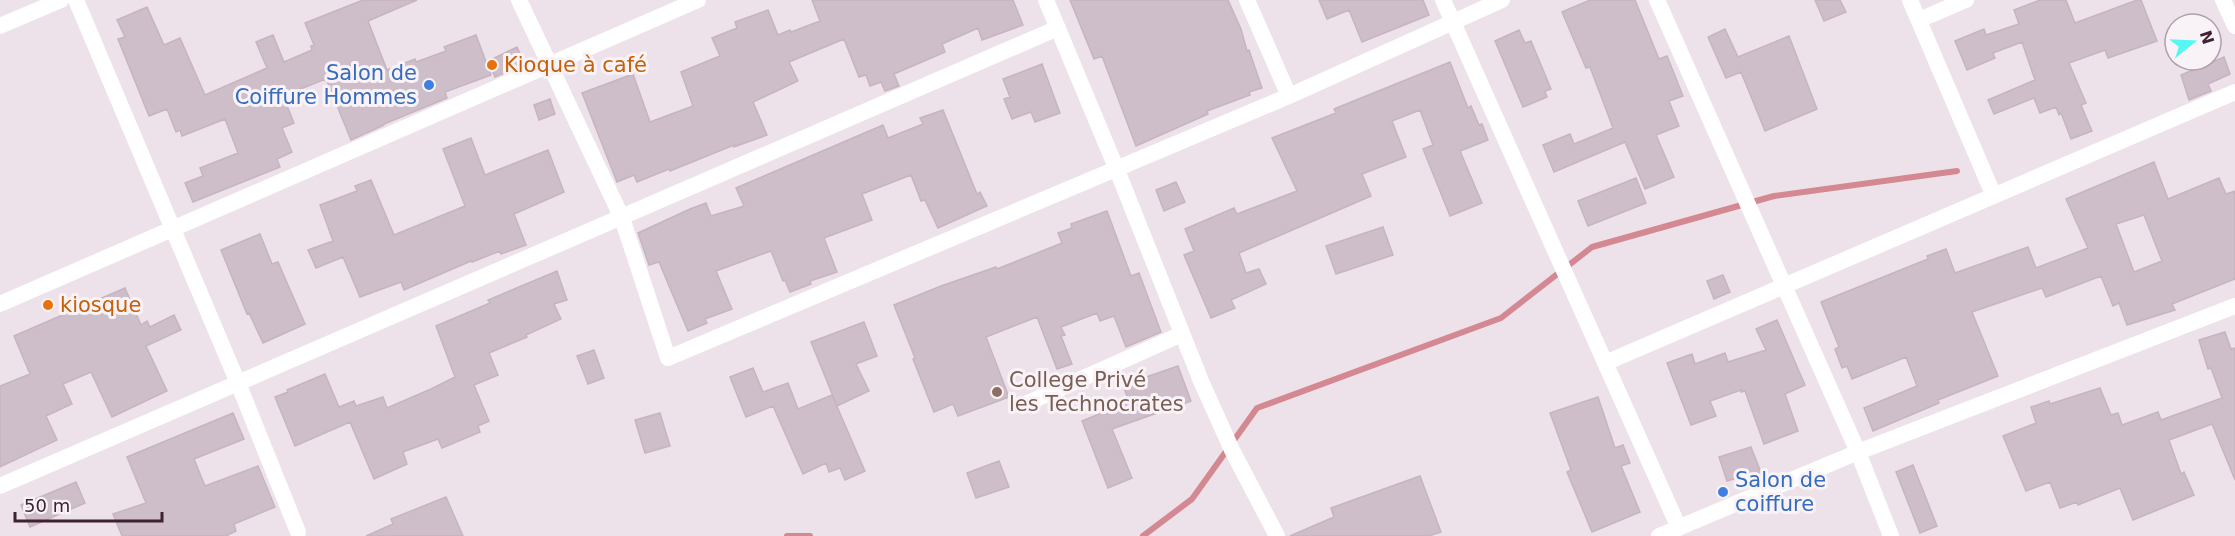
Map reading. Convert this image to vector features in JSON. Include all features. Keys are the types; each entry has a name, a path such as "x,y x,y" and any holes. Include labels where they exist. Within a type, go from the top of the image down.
{"street":[{"path":"0,26 61,0"},
{"path":"76,0 238,383 298,532"},
{"path":"519,0 622,218 668,358 1117,170 1502,0"},
{"path":"0,304 698,0"},
{"path":"1046,0 1201,381 1232,450 1278,536"},
{"path":"1246,0 1289,96"},
{"path":"1443,0 1679,528"},
{"path":"1657,0 1858,452 1891,536"},
{"path":"1910,0 1994,196"},
{"path":"1919,20 1966,0"},
{"path":"2223,0 2235,26"},
{"path":"0,486 1058,28"},
{"path":"1605,363 2235,92"},
{"path":"1659,536 1858,452 2235,306"},
{"path":"1023,405 1182,334"}],"building":[{"path":"363,0 417,0 368,21 387,70 415,59 416,62 446,51 444,47 476,35 491,75 445,92 447,98 351,140 327,81 323,80 283,96 294,123 282,128 292,152 277,159 280,167 193,202 185,183 203,176 200,168 238,153 225,119 182,136 180,130 176,132 167,109 149,116 118,39 125,37 117,20 147,7 164,45 180,38 205,95 267,68 256,42 273,35 284,62 312,50 311,46 314,45 305,23"},
{"path":"812,0 1013,0 1023,25 982,40 978,28 942,44 945,52 894,74 899,86 885,91 881,82 870,86 866,75 859,77 844,39 789,62 798,81 753,102 767,135 734,147 734,145 637,182 634,175 617,182 582,93 633,74 650,122 693,106 681,72 720,56 712,38 737,28 735,22 768,10 778,35 820,21"},
{"path":"1070,0 1228,0 1262,88 1249,92 1250,95 1207,111 1208,114 1136,146 1102,56 1094,59"},
{"path":"1319,0 1423,0 1429,15 1362,42 1349,10 1327,19"},
{"path":"1590,0 1635,0 1659,59 1667,56 1683,96 1669,101 1679,126 1656,135 1674,177 1645,189 1625,142 1554,172 1543,145 1570,134 1574,144 1613,128 1590,67 1586,68 1562,12"},
{"path":"1815,0 1840,0 1846,12 1824,21"},
{"path":"2040,0 2066,0 2075,23 2141,0 2157,41 2108,58 2105,50 2069,63 2086,103 2081,105 2092,131 2071,139 2061,113 2059,115 2056,107 2040,113 2034,98 1994,114 1988,100 2035,80 2022,42 1993,53 1995,58 1967,70 1955,41 1984,29 1986,35 2019,24 2014,10"},
{"path":"1725,29 1738,57 1789,36 1817,109 1765,131 1741,72 1726,78 1708,37"},
{"path":"1519,30 1525,43 1531,41 1551,89 1545,91 1547,97 1523,107 1495,41"},
{"path":"517,47 524,62 495,77 488,61"},
{"path":"2223,57 2230,74 2208,84 2211,91 2189,100 2181,75 2188,72 2223,72"},
{"path":"1450,62 1468,108 1471,106 1488,140 1460,151 1482,203 1450,216 1423,149 1433,145 1420,110 1392,121 1406,157 1362,174 1371,196 1239,253 1246,273 1259,269 1266,284 1231,300 1235,308 1211,318 1184,255 1194,251 1185,229 1234,208 1237,214 1297,191 1272,138 1336,113 1334,109"},
{"path":"1042,64 1060,113 1035,122 1031,112 1012,119 1004,99 1010,97 1003,79"},
{"path":"550,99 555,114 539,120 534,105"},
{"path":"943,110 977,194 980,192 987,206 938,228 925,200 921,201 911,175 862,194 872,220 824,238 837,272 810,281 811,284 790,292 771,251 716,271 732,309 705,319 707,323 688,331 659,262 649,265 638,233 706,203 711,216 744,206 736,188 883,125 888,138 923,124 920,118"},
{"path":"471,138 485,175 548,150 564,192 514,214 526,245 471,261 404,290 401,282 360,297 343,257 316,268 308,250 333,241 320,205 357,191 355,186 371,180 394,235 465,206 443,149"},
{"path":"2154,162 2168,199 2219,178 2226,194 2235,191 2235,279 2172,304 2175,310 2127,325 2119,303 2113,306 2101,276 2046,297 2042,288 1972,312 1998,376 1938,400 1939,403 1873,431 1864,408 1917,386 1906,357 1852,379 1847,366 1842,368 1835,349 1839,347 1821,302 1928,259 1927,256 1946,249 1955,273 2028,247 2036,268 2088,248 2066,199","holes":["2144,215 2162,261 2134,272 2116,224"]},
{"path":"1636,178 1646,203 1588,226 1578,201"},
{"path":"1176,182 1185,202 1164,211 1156,190"},
{"path":"1107,211 1131,276 1139,273 1161,332 1126,347 1114,316 1100,321 1097,313 1061,327 1065,335 1061,336 1072,364 1057,369 1037,317 986,337 1009,397 958,416 953,404 934,412 894,305 941,286 996,267 997,269 1062,243 1058,233 1072,228 1071,224"},
{"path":"1383,227 1393,255 1336,274 1326,246"},
{"path":"260,234 272,264 278,262 305,324 263,343 249,313 247,314 221,250"},
{"path":"557,271 567,300 554,304 561,319 489,353 498,375 474,385 489,421 478,426 480,432 442,448 438,439 403,452 407,464 374,479 350,422 295,446 275,397 325,374 339,407 354,401 356,406 383,397 387,408 431,389 455,377 436,326 490,303 488,300"},
{"path":"1723,275 1730,292 1714,299 1707,281"},
{"path":"125,288 141,325 147,321 150,327 174,315 181,330 146,346 167,391 112,417 91,372 63,384 72,404 46,416 57,440 0,467 0,386 30,374 14,336"},
{"path":"1777,320 1805,385 1785,394 1798,431 1764,444 1745,391 1741,392 1741,390 1710,401 1716,416 1691,425 1667,363 1692,354 1695,364 1725,353 1728,362 1766,350 1756,329"},
{"path":"864,322 877,356 856,364 869,391 837,406 811,342"},
{"path":"2225,332 2231,349 2235,348 2235,480 2212,424 2169,440 2181,474 2184,472 2194,495 2133,520 2120,488 2078,505 2077,502 2060,508 2050,482 2026,491 2003,436 2036,423 2031,407 2049,401 2050,404 2100,388 2111,415 2118,413 2122,425 2158,412 2161,420 2222,398 2211,368 2208,369 2199,340"},
{"path":"594,350 604,378 588,384 577,356"},
{"path":"1178,366 1191,401 1112,429 1132,478 1108,488 1082,421 1129,402 1123,385"},
{"path":"753,368 763,392 788,383 798,409 832,395 865,471 845,480 840,468 829,472 826,463 803,474 773,406 746,417 730,377"},
{"path":"1598,397 1615,448 1623,445 1630,463 1621,466 1640,512 1592,532 1567,472 1571,470 1550,413"},
{"path":"233,413 244,439 194,459 205,486 258,466 275,507 234,524 236,531 226,536 122,536 113,514 146,503 127,457"},
{"path":"660,413 670,446 645,453 635,420"},
{"path":"1751,447 1764,480 1748,487 1743,476 1727,481 1719,457"},
{"path":"999,461 1009,487 976,498 967,473"},
{"path":"1913,465 1937,526 1920,533 1896,472"},
{"path":"1420,476 1441,532 1429,536 1290,536 1334,517 1331,508"},
{"path":"76,482 85,503 30,527 21,505"},
{"path":"446,497 463,536 366,536 393,524 391,519"}],"waterway":[{"path":"1143,536 1192,499 1257,408 1501,318 1592,247 1774,196 1957,171"},
{"path":"787,536 810,536"}],"place":[{"name":"Kioque à café","path":"492,65"},
{"name":"Salon de Coiffure Hommes","path":"429,85"},
{"name":"kiosque","path":"48,305"},
{"name":"College Privé les Technocrates","path":"997,392"},
{"name":"Salon de coiffure","path":"1723,492"}]}
